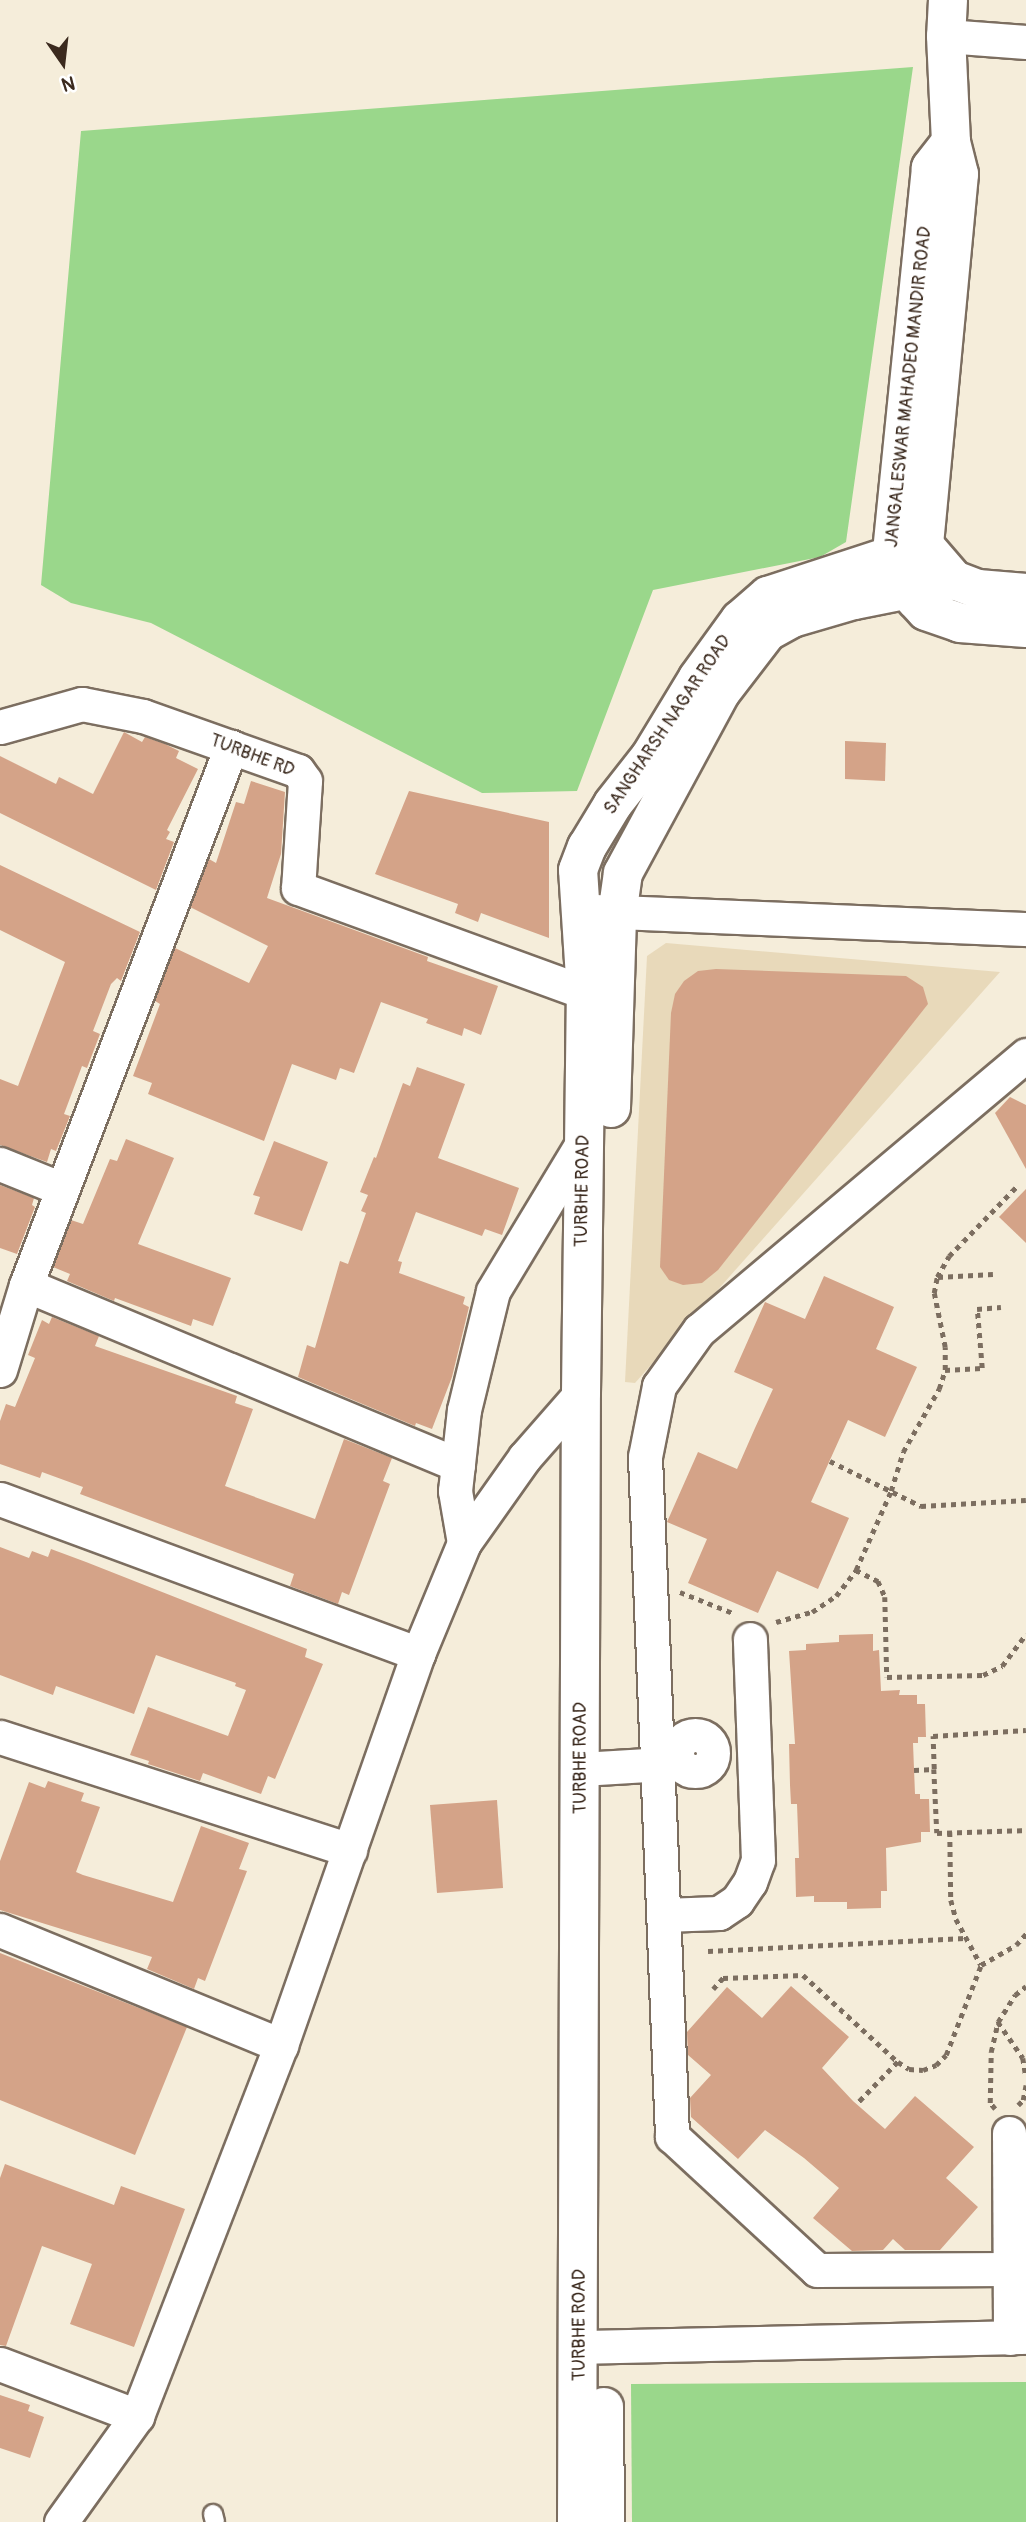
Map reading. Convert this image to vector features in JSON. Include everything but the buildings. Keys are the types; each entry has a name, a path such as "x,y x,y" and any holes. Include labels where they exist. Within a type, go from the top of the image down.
{"street":[{"path":"947,18 1026,42"},
{"name":"JANGALESWAR MAHADEO MANDIR ROAD","path":"947,18 951,142 959,174 908,550 909,589 926,611 960,623 1026,628"},
{"name":"JANGALESWAR MAHADEO MANDIR ROAD","path":"908,550 954,580"},
{"name":"SANGHARSH NAGAR ROAD","path":"586,993 599,912 578,870 587,847 613,804 650,757 698,678 740,620 768,596 908,550"},
{"path":"668,1755 594,1757 606,1397 599,912 721,692 767,632 792,618 817,611 954,580 978,589 1026,593"},
{"name":"TURBHE RD","path":"0,727 82,704 143,716 298,771 305,781 298,888 586,993"},
{"path":"0,1370 26,1285 231,747"},
{"path":"599,912 1026,929"},
{"name":"TURBHE ROAD","path":"577,2522 591,2346 594,1757 581,1393 586,993"},
{"path":"1018,2258 817,2270 672,2136 663,1915 668,1755 649,1580 645,1457 659,1386 699,1331 1026,1055"},
{"path":"464,1543 456,1491 464,1410 493,1291 584,1140"},
{"path":"0,1164 62,1189"},
{"path":"26,1285 458,1465"},
{"path":"61,2522 137,2416 281,2045 418,1654 464,1543 526,1457 581,1393"},
{"path":"0,1499 418,1654"},
{"path":"663,1915 719,1913 737,1901 750,1882 758,1860 752,1625"},
{"path":"0,1737 350,1850"},
{"path":"0,1930 281,2045"},
{"path":"605,2522 591,2346 1018,2338 1018,2258 1009,2118"},
{"path":"0,2364 137,2416"}],"path":[{"path":"649,1580 752,1625 778,1623 812,1612 836,1596 856,1570 891,1491 903,1452 939,1389 945,1370 945,1347 934,1293 937,1277 949,1256 1018,1185"},
{"path":"937,1277 993,1274"},
{"path":"945,1370 982,1368 977,1309 1001,1307"},
{"path":"830,1461 921,1506 1026,1500"},
{"path":"856,1570 878,1581 885,1597 887,1677 984,1675 1002,1666 1026,1634"},
{"path":"1026,1730 933,1736 937,1833 1026,1830"},
{"path":"914,1770 934,1769"},
{"path":"950,1832 951,1900 965,1938 981,1965"},
{"path":"713,1989 723,1978 803,1975 898,2062 909,2069 923,2070 936,2065 946,2055 981,1965 1016,1945 1026,1934"},
{"path":"708,1951 965,1938"},
{"path":"1026,1986 1015,1995 998,2022 991,2052 990,2103 1009,2118 1023,2100 1026,2085"},
{"path":"998,2022 1023,2058 1026,2077"},
{"path":"857,2104 898,2062"}],"shaded area":[{"path":"666,943 1000,972 635,1383 625,1382 647,956"}],"green space":[{"path":"913,67 846,542 820,557 653,590 577,791 482,793 151,623 71,603 41,585 81,131"},
{"path":"1026,2382 1026,2522 632,2522 631,2384"}]}
